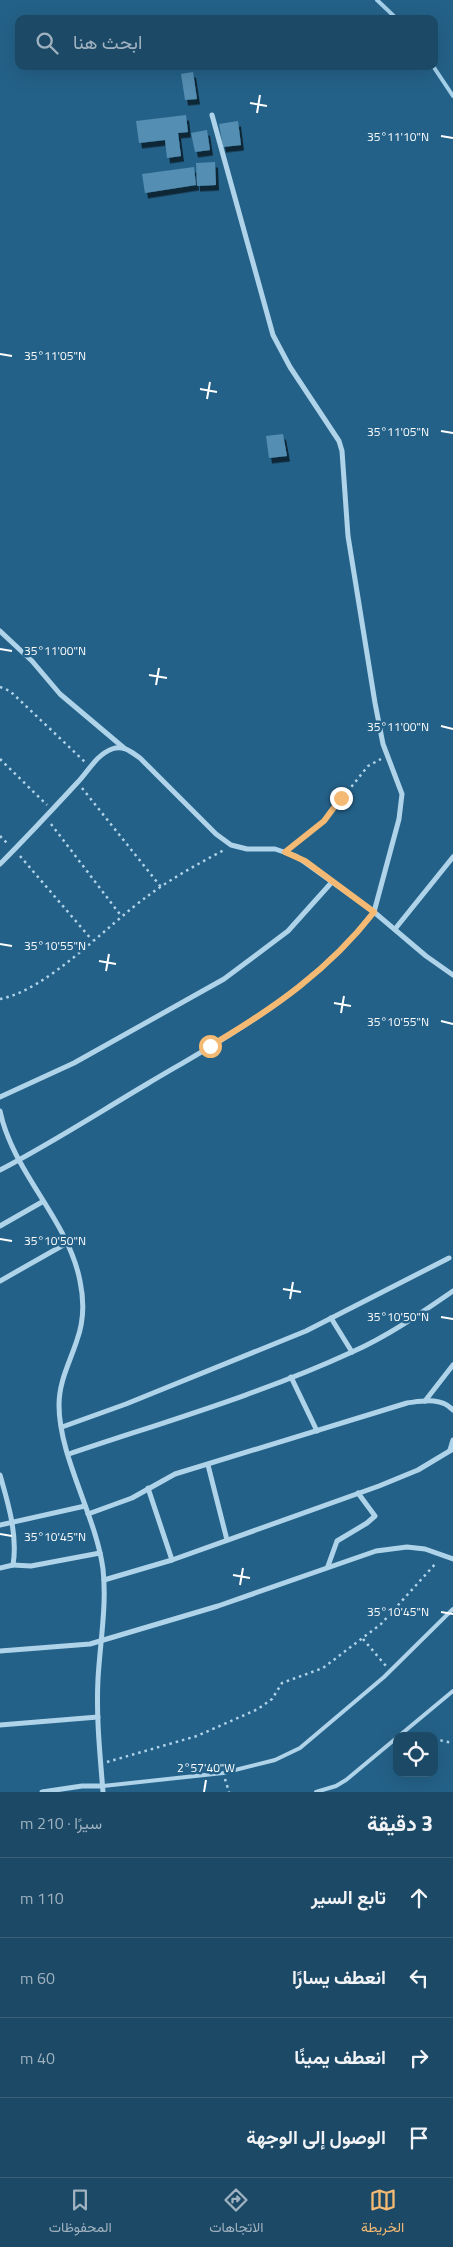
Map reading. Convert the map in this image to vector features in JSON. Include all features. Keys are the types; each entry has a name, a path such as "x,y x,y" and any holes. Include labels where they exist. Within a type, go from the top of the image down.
{"street":[{"path":"0,1170 18,1161 284,1000 325,966 374,912 396,834 402,801 401,788 388,759 377,711 348,536 342,451 339,441 290,367 273,335 212,115"},
{"path":"0,630 32,661 60,694 162,777 216,834 231,845 239,848 264,848 285,852 305,861 395,928 426,956 453,975"},
{"path":"0,864 78,783 90,766 108,751 125,748"},
{"path":"395,928 453,857"},
{"path":"0,1097 74,1063 224,979 288,931 332,882"},
{"path":"0,1112 18,1161 67,1243 78,1269 83,1311 78,1339 61,1384 59,1407 69,1454 100,1553 104,1580 98,1717 104,1792"},
{"path":"0,1226 42,1202"},
{"path":"0,1280 67,1243"},
{"path":"62,1427 126,1404 306,1331 449,1258"},
{"path":"69,1454 291,1377 352,1352 389,1332 453,1290"},
{"path":"331,1318 352,1352"},
{"path":"425,1401 453,1365"},
{"path":"291,1377 317,1431"},
{"path":"88,1514 132,1498 175,1474 407,1403 425,1401 444,1403 453,1410"},
{"path":"104,1580 172,1560 404,1476 452,1450 453,1440"},
{"path":"208,1465 227,1540"},
{"path":"0,1475 12,1523 13,1565"},
{"path":"148,1488 172,1560"},
{"path":"328,1566 337,1541 367,1524 375,1516 358,1493"},
{"path":"0,1525 85,1506"},
{"path":"0,1651 78,1646 101,1640 218,1606 328,1566 376,1551 407,1546 453,1559"},
{"path":"0,1568 13,1565 31,1566 100,1553"},
{"path":"0,1725 98,1717"},
{"path":"42,1792 82,1786 103,1786"}],"lane":[{"path":"103,1786 223,1773 275,1760 300,1748 390,1671 453,1609"},
{"path":"316,1792 336,1786 346,1780 453,1691"}],"path":[{"path":"0,687 10,691 90,766"},
{"path":"0,759 52,810"},
{"path":"285,852 324,821 372,762 388,759"},
{"path":"78,783 161,887"},
{"path":"45,817 89,871 122,918"},
{"path":"0,999 16,995 37,984 161,887 231,845"},
{"path":"14,850 92,940"},
{"path":"101,1764 197,1736 258,1710 272,1699 282,1683 324,1668 381,1624 443,1555"},
{"path":"363,1639 390,1671"},
{"path":"438,1740 453,1743"},
{"path":"223,1773 229,1792"}],"building":[{"path":"193,72 197,99 185,100 181,74"},
{"path":"186,115 188,132 178,133 181,156 167,158 165,140 139,143 136,121"},
{"path":"238,121 241,145 223,147 219,124"},
{"path":"207,130 210,150 195,152 191,133"},
{"path":"215,162 216,185 197,186 196,163"},
{"path":"194,167 196,185 145,193 142,174"},
{"path":"283,434 287,456 269,458 266,436"}],"waterway":[{"path":"377,0 393,15"},
{"path":"436,70 453,96"}],"route":[{"path":"210,1046 260,1016 305,984 344,948 374,912 305,861 285,852 324,821 341,798"}]}
